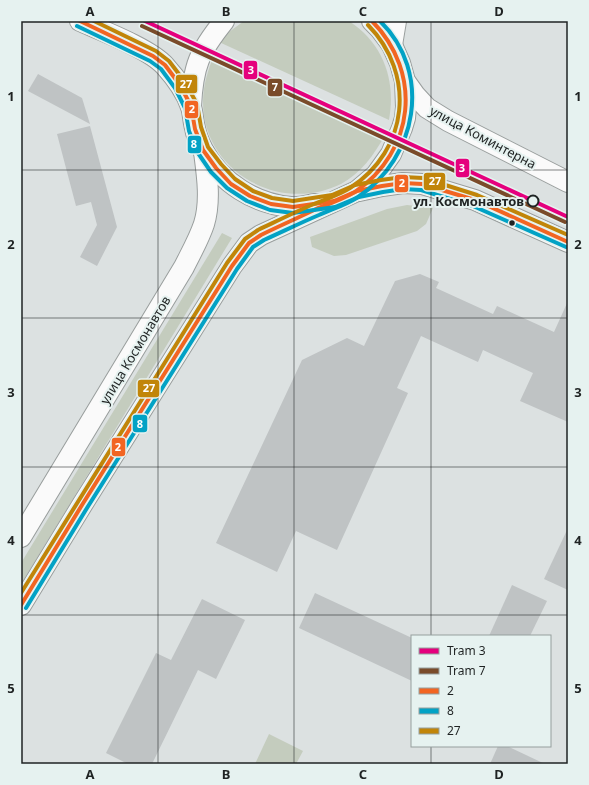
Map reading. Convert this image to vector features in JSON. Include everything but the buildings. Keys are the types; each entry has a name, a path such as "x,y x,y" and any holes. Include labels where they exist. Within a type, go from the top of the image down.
{"street":[{"path":"80,21 153,56 165,65 180,85 191,106"},
{"path":"224,21 210,39 198,60 192,84 191,106 195,129 203,150 216,168 231,184 250,196 271,204 293,207 334,202 357,191 382,186 403,183 422,184 475,200 568,242"},
{"name":"улица Коминтерна","path":"372,21 392,45 400,63 405,81 421,102 437,115 568,182"},
{"path":"392,45 396,21"},
{"path":"21,605 223,279 249,243 261,235 357,191 376,175 397,143 405,118 405,81"},
{"name":"улица Космонавтов","path":"21,537 184,267 204,223 208,199 203,150"}],"green space":[{"path":"244,21 349,21 361,30 371,41 385,64 391,91 389,120 219,42 229,32"},
{"path":"214,55 385,135 372,156 355,175 341,184 318,192 294,194 271,190 249,180 231,167 216,149 206,127 203,96 206,78"},
{"path":"407,205 433,208 426,224 417,231 346,255 334,256 312,247 310,237 387,209"},
{"path":"222,233 232,238 21,584 21,563"},
{"path":"269,734 303,751 296,764 255,764"}],"tram line":[{"name":"3","path":"145,21 568,217"},
{"name":"7","path":"142,26 565,222"}],"transit line":[{"name":"2","path":"80,21 153,56 165,65 180,85 191,106 195,129 203,150 216,168 231,184 250,196 271,204 293,207 334,201 357,191 382,186 403,183 422,184 475,200 568,242"},
{"name":"27","path":"94,21 156,51 169,61 185,82 197,104 201,127 208,147 235,179 253,191 272,198 293,201 332,195 355,185 381,180 403,177 423,178 477,195 568,235"},
{"name":"2","path":"21,605 232,266 249,243 261,235 355,192 375,175 390,155 400,134 405,111 405,87 399,64 388,42 372,21"},
{"name":"8","path":"26,608 237,269 253,247 264,240 344,205 358,197 378,180 394,160 405,138 411,114 412,89 407,65 397,42 380,21"},
{"name":"27","path":"21,593 227,263 245,239 258,230 350,188 370,172 384,153 394,133 399,111 399,88 394,66 383,45 368,25"},
{"name":"8","path":"77,26 150,61 161,69 175,88 185,108 189,131 198,153 211,172 227,188 247,201 270,210 293,213 335,207 359,197 383,192 403,189 421,190 473,206 566,247"}],"place":[{"name":"ул. Космонавтов","path":"533,201"}]}
